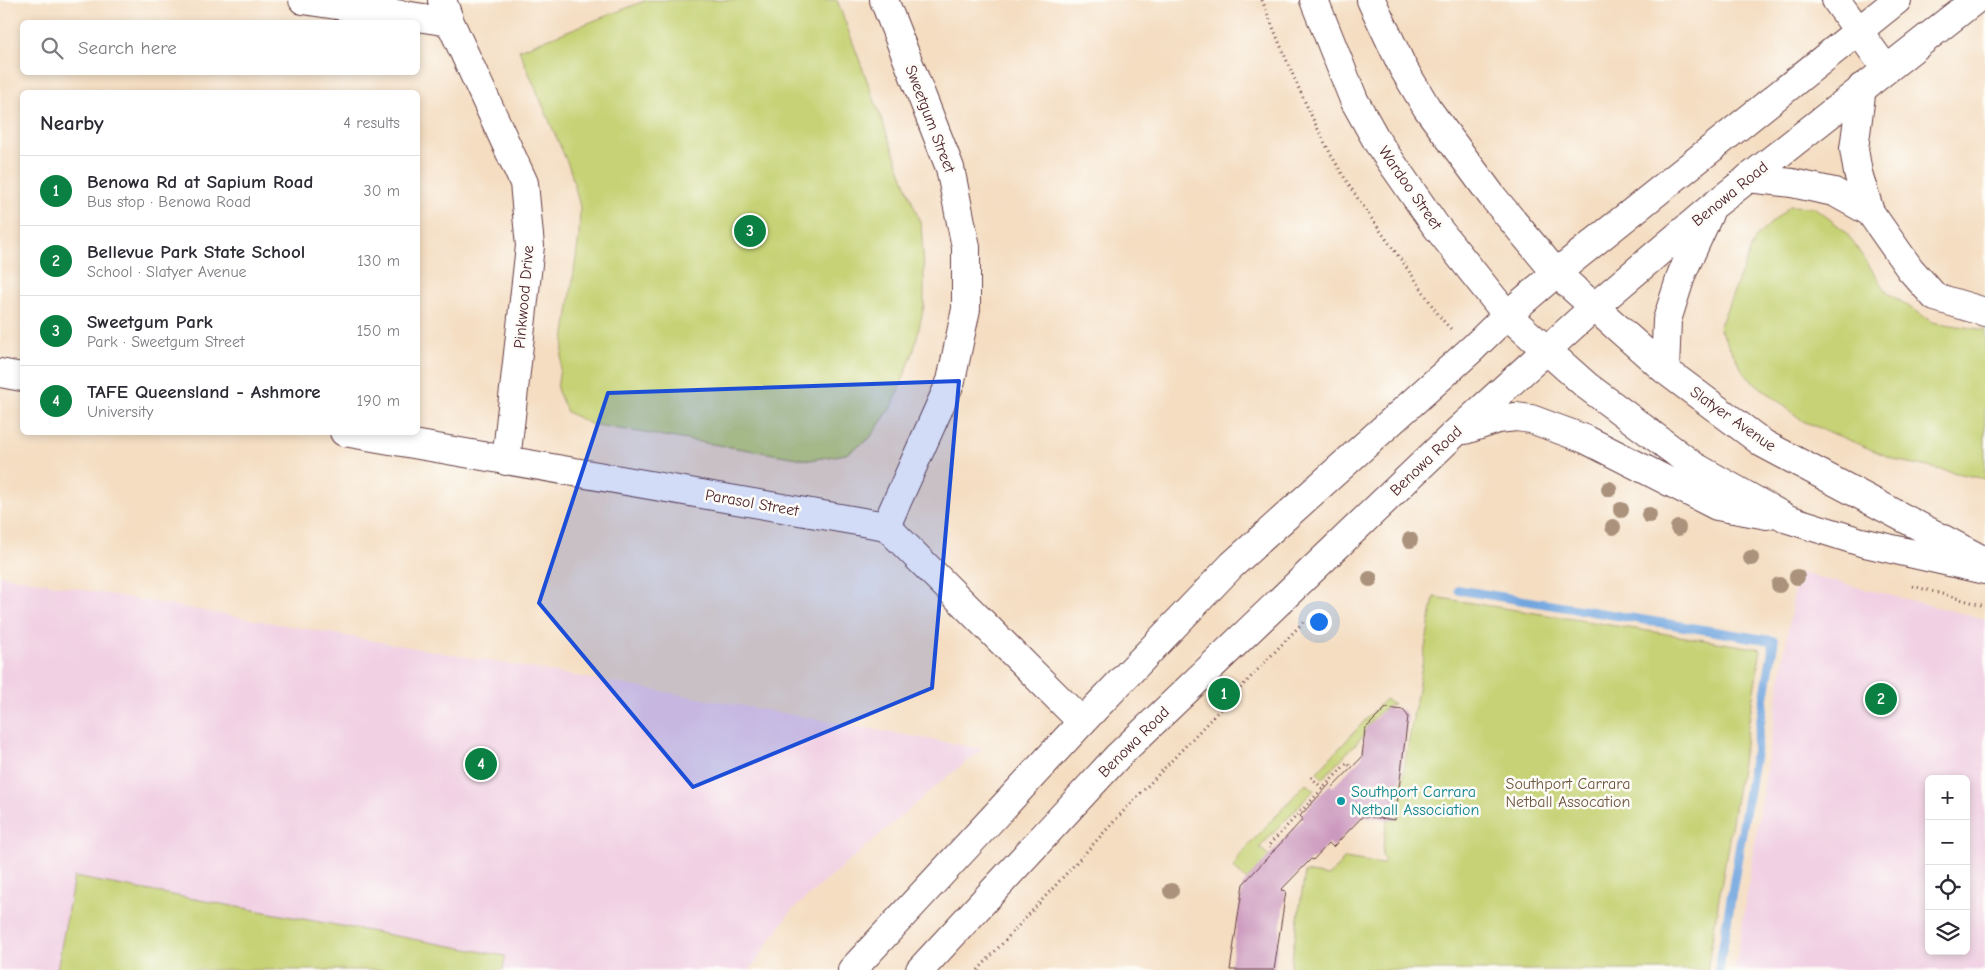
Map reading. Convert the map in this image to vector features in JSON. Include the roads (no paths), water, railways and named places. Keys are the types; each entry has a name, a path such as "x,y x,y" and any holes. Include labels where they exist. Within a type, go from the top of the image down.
{"main road":[{"path":"303,0 446,11"},
{"name":"Sweetgum Street","path":"884,0 950,168 966,247 966,309 951,381 886,526"},
{"name":"Wardoo Street","path":"1314,0 1354,100 1378,143 1435,225 1507,315 1546,351"},
{"path":"1372,0 1403,68 1426,108 1492,196 1556,273"},
{"path":"1836,0 1886,69"},
{"path":"852,970 1082,722 1232,566 1472,349 1507,315 1556,273 1897,0"},
{"name":"Benowa Road","path":"920,970 1118,756 1453,435 1594,307 1713,206 1975,0"},
{"name":"Pinkwood Drive","path":"446,11 524,183 530,246 506,460"},
{"path":"1862,87 1854,149 1858,173 1870,212 1910,269 1935,297 1985,312"},
{"path":"1748,178 1792,183 1834,192 1870,212"},
{"path":"1665,370 1667,320 1682,273 1713,206"},
{"name":"Slatyer Avenue","path":"1556,273 1665,370 1764,444 1985,562"},
{"path":"1546,351 1587,386 1694,466 1788,519"},
{"path":"0,373 20,377"},
{"path":"1453,435 1498,418 1531,418 1585,438 1717,506 1788,519 1861,542 1985,570"},
{"name":"Parasol Street","path":"361,435 886,526"},
{"path":"886,526 1082,722"}],"waterway":[{"path":"1459,590 1774,641 1719,970"}],"place":[{"name":"Sweetgum Park","path":"750,231"},
{"name":"Benowa Rd at Sapium Road","path":"1224,694"},
{"name":"Bellevue Park State School","path":"1881,699"},
{"name":"TAFE Queensland - Ashmore","path":"481,764"},
{"name":"Southport Carrara Netball Association","path":"1341,801"}],"park label":[{"name":"Southport Carrara Netball Assocation","path":"1568,793"}]}
